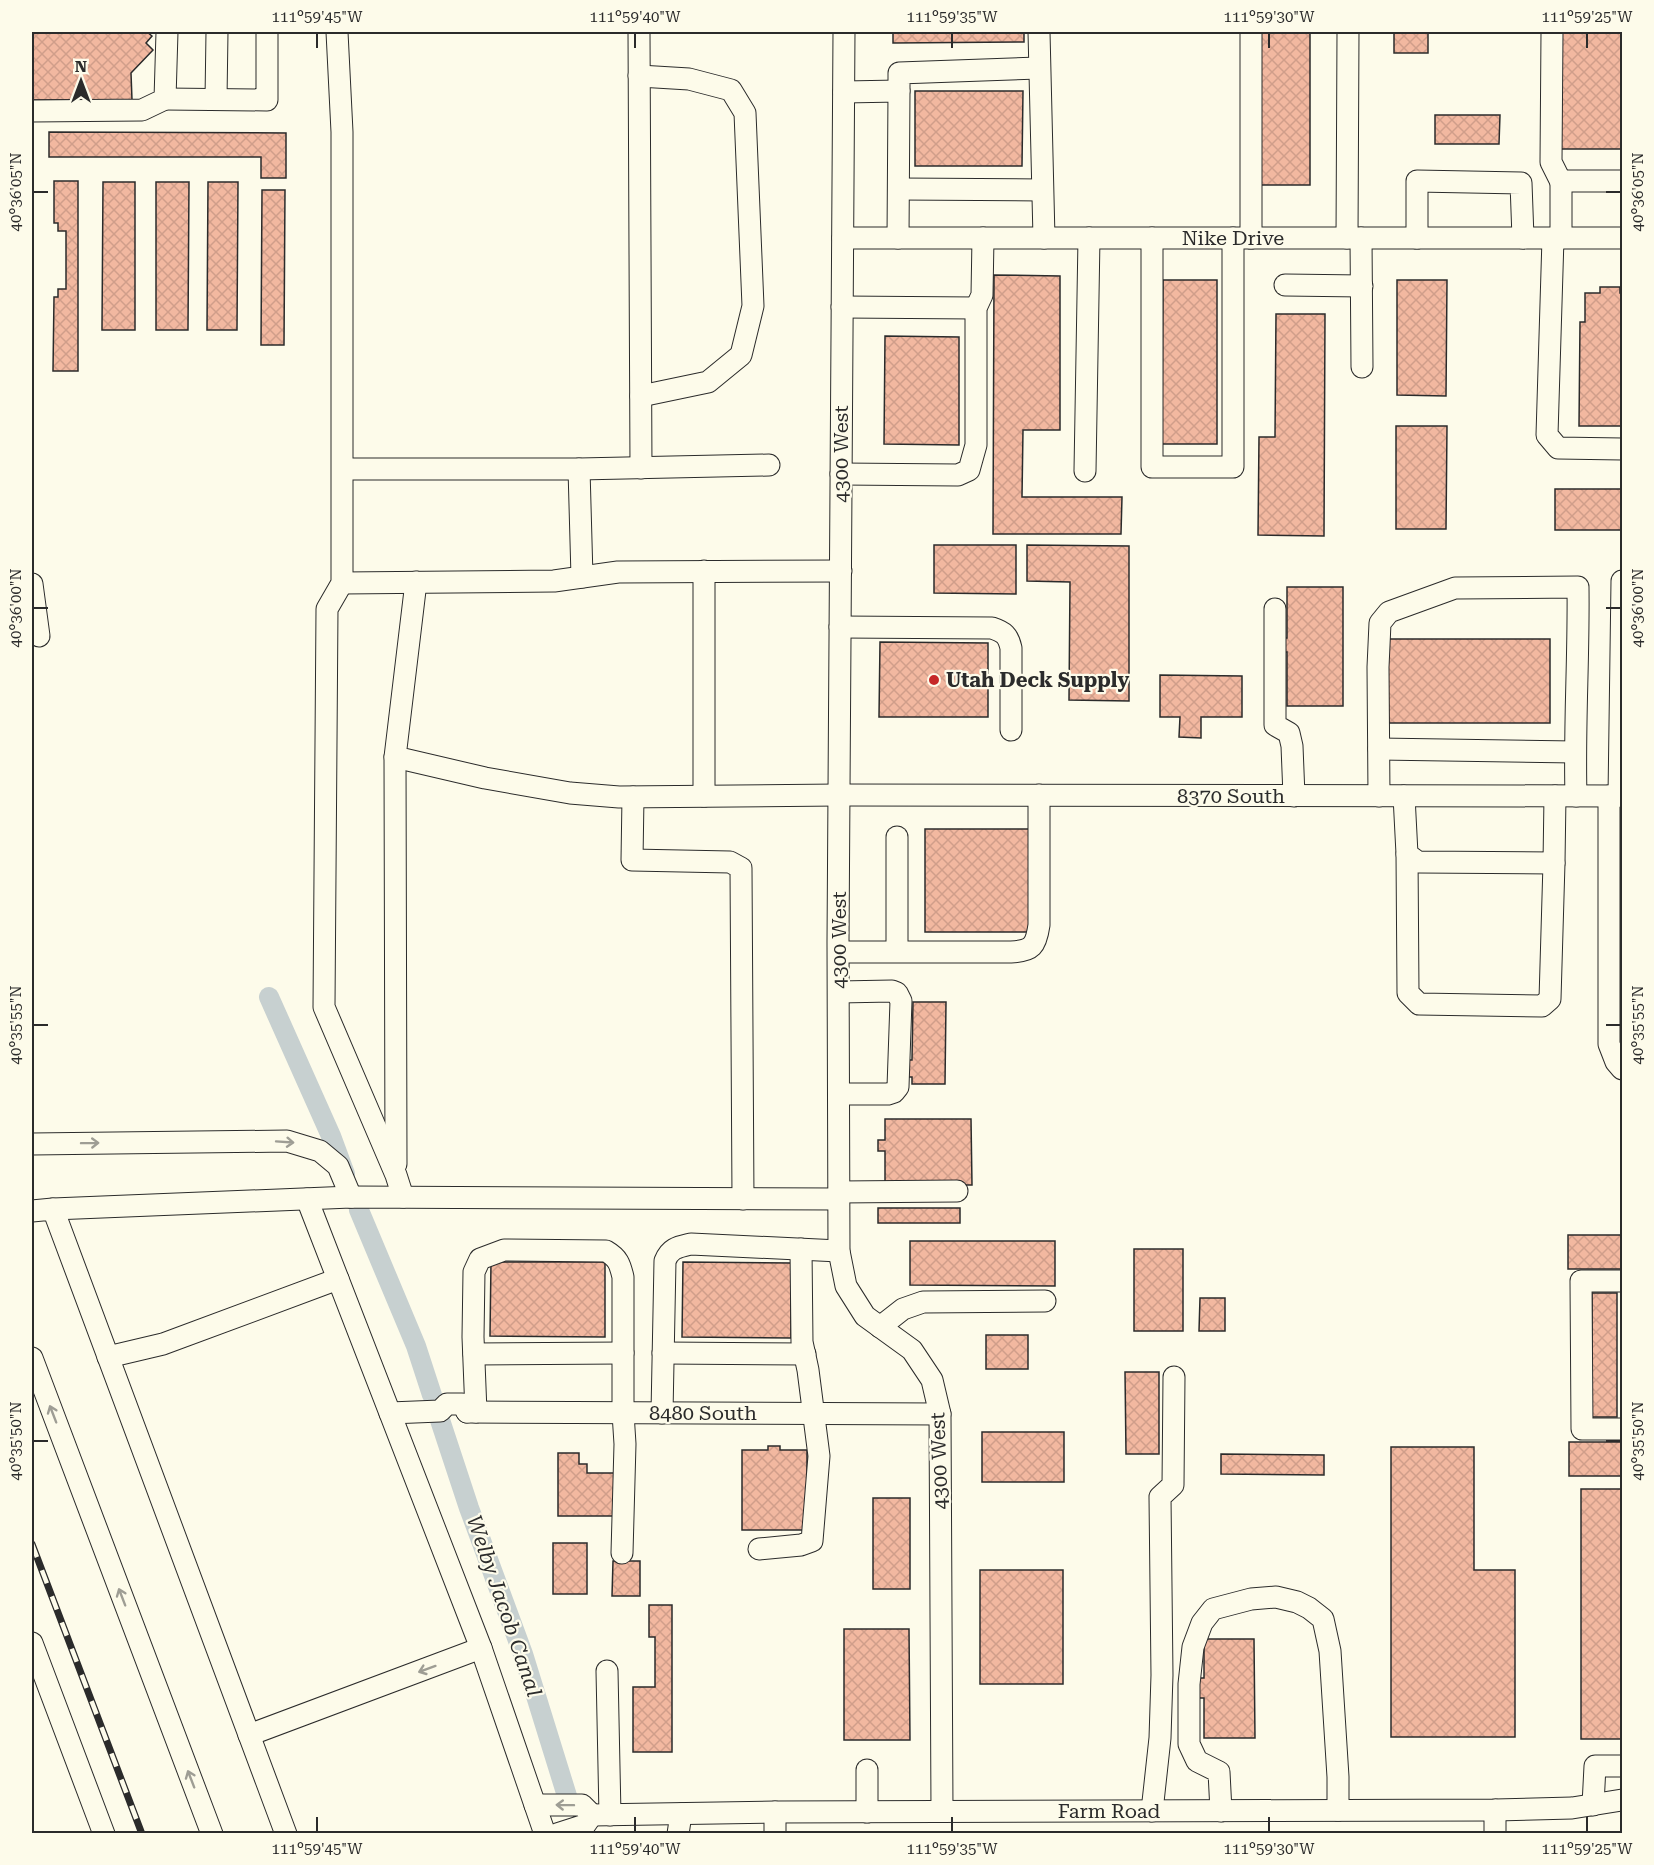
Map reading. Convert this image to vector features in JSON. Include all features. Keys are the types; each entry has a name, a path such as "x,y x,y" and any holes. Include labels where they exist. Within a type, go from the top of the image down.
{"street":[{"path":"165,99 167,32"},
{"path":"216,99 217,32"},
{"path":"32,111 142,110 165,99 267,100 267,32"},
{"path":"338,32 342,132 344,469 342,583 327,609 324,1007 396,1174 403,1197"},
{"path":"639,32 641,468"},
{"name":"4300 West","path":"844,32 839,795 839,1251 846,1286 865,1316 912,1350 932,1380 940,1414 942,1811"},
{"path":"1039,32 1044,238"},
{"path":"1152,238 1152,467 1233,467 1251,32"},
{"path":"1348,32 1354,238 1362,285 1362,367"},
{"path":"1552,32 1551,162 1561,182 1547,435 1558,448 1623,449"},
{"path":"898,238 899,73 1039,68"},
{"path":"639,76 690,79 731,90 745,113 753,306 741,355 708,382 641,396"},
{"path":"844,92 899,91"},
{"path":"1417,238 1416,181 1521,183 1522,238"},
{"path":"1561,182 1623,181"},
{"path":"899,189 1042,190"},
{"name":"Nike Drive","path":"843,238 1623,238"},
{"path":"841,474 958,475 969,470 976,445 976,308 982,294 983,238"},
{"path":"1085,471 1089,238"},
{"path":"1285,285 1362,285"},
{"path":"842,307 976,308"},
{"path":"344,469 579,469 770,465"},
{"path":"579,469 582,577"},
{"path":"704,571 704,796"},
{"path":"342,583 554,580 618,572 841,571"},
{"path":"1622,581 1621,760 1617,796 1608,1044 1616,1062 1623,1069"},
{"path":"396,1174 395,757 416,582"},
{"path":"32,584 39,636"},
{"path":"1379,796 1380,622 1389,612 1455,588 1578,586 1576,796"},
{"path":"1275,609 1275,725 1289,734 1292,746 1294,796"},
{"path":"840,627 992,628 1001,631 1008,636 1011,648 1011,730"},
{"path":"1379,749 1575,752"},
{"name":"8370 South","path":"395,757 485,778 570,793 633,797 1617,796"},
{"path":"839,952 1025,952 1031,948 1037,939 1039,925 1039,795"},
{"path":"1404,796 1407,854 1408,993 1419,1004 1542,1006 1550,999 1555,796"},
{"path":"633,797 632,860 730,862 741,868 742,1199"},
{"path":"897,837 897,951"},
{"path":"1407,854 1418,862 1554,863"},
{"path":"839,992 891,991 897,993 901,1001 898,1087 894,1092 888,1094 839,1094"},
{"path":"32,1144 287,1141 320,1151 338,1167 351,1197"},
{"path":"32,1210 351,1197 742,1199 957,1191"},
{"path":"307,1199 482,1648 545,1833"},
{"path":"53,1209 286,1833"},
{"path":"662,1413 665,1261 668,1253 674,1247 691,1244 839,1251"},
{"path":"759,1549 801,1545 812,1541 819,1456 802,1342 801,1249"},
{"path":"471,1412 475,1266 480,1258 504,1250 606,1251 615,1256 620,1264 623,1277 625,1444 622,1553"},
{"path":"108,1358 163,1344 338,1279"},
{"path":"1623,1281 1581,1281 1581,1292 1582,1429 1623,1429"},
{"path":"880,1327 903,1309 923,1302 1045,1301"},
{"path":"474,1354 623,1353"},
{"path":"663,1353 805,1354"},
{"path":"32,1359 212,1833"},
{"path":"1152,1811 1160,1738 1162,1675 1160,1497 1173,1485 1174,1377"},
{"name":"8480 South","path":"390,1413 440,1411 447,1404 462,1404 471,1412 940,1414"},
{"path":"1221,1810 1219,1772 1197,1761 1189,1744 1189,1684 1193,1647 1202,1623 1213,1609 1251,1599 1276,1597 1309,1608 1323,1619 1330,1651 1338,1810"},
{"path":"32,1643 104,1833"},
{"path":"249,1735 482,1648"},
{"path":"599,1820 606,1671"},
{"path":"1593,1805 1595,1766 1623,1766"},
{"path":"867,1770 867,1812"},
{"name":"Farm Road","path":"599,1820 679,1824 774,1812 1550,1809 1623,1800"},
{"path":"535,1805 582,1805 599,1820"},
{"path":"1495,1810 1495,1833"},
{"path":"774,1812 775,1833"},
{"path":"557,1833 599,1820"}],"building":[{"path":"32,32 147,32 152,36 146,43 153,50 131,73 132,100 32,100"},
{"path":"893,32 1024,32 1024,42 893,43"},
{"path":"1260,32 1310,32 1310,185 1259,185"},
{"path":"1394,32 1428,32 1428,53 1394,53"},
{"path":"1559,32 1622,32 1622,149 1558,149"},
{"path":"915,91 1023,91 1022,166 915,166"},
{"path":"1435,115 1500,115 1499,144 1435,144"},
{"path":"49,132 286,133 286,178 261,178 261,157 49,157"},
{"path":"54,181 78,181 78,371 53,371 54,297 58,297 58,289 66,289 66,231 58,231 58,223 54,223"},
{"path":"103,182 135,182 135,330 102,330"},
{"path":"156,182 189,182 188,330 156,330"},
{"path":"208,182 238,182 237,330 207,330"},
{"path":"262,190 285,190 284,345 261,345"},
{"path":"994,275 1060,276 1060,430 1023,430 1022,497 1122,497 1121,534 993,534"},
{"path":"1163,280 1217,280 1217,444 1162,444"},
{"path":"1397,280 1447,280 1446,396 1397,395"},
{"path":"1600,287 1620,287 1620,293 1622,293 1622,426 1579,426 1580,322 1585,322 1585,293 1600,293"},
{"path":"1276,314 1325,314 1324,536 1258,535 1259,437 1275,437"},
{"path":"885,336 959,337 959,445 884,444"},
{"path":"1396,426 1447,426 1446,529 1396,529"},
{"path":"1555,489 1622,489 1622,530 1555,530"},
{"path":"934,545 1016,545 1016,594 934,593"},
{"path":"1027,545 1129,546 1129,701 1069,700 1070,582 1027,581"},
{"path":"1287,587 1343,587 1343,706 1287,706 1287,652 1283,652 1283,638 1287,638"},
{"path":"1384,639 1550,639 1550,723 1384,723"},
{"name":"Utah Deck Supply","path":"880,642 988,643 988,717 879,717"},
{"path":"1160,675 1242,676 1242,717 1201,717 1201,738 1179,737 1180,717 1160,717"},
{"path":"925,829 1029,829 1029,932 925,932"},
{"path":"913,1002 946,1002 945,1084 912,1084 912,1077 906,1077 906,1060 912,1060"},
{"path":"885,1119 971,1119 972,1185 885,1185 885,1151 878,1151 878,1140 885,1140"},
{"path":"878,1208 960,1208 960,1223 878,1223"},
{"path":"1568,1235 1622,1235 1622,1269 1568,1269"},
{"path":"910,1241 1055,1241 1055,1286 910,1285"},
{"path":"1134,1249 1183,1249 1183,1331 1134,1331"},
{"path":"491,1262 605,1262 605,1337 490,1336"},
{"path":"683,1262 791,1263 791,1338 682,1337"},
{"path":"1592,1293 1617,1293 1617,1417 1592,1417"},
{"path":"1200,1298 1225,1298 1225,1331 1199,1331"},
{"path":"986,1335 1028,1335 1028,1369 986,1369"},
{"path":"1125,1372 1159,1372 1159,1454 1126,1454"},
{"path":"982,1432 1064,1432 1064,1482 982,1482"},
{"path":"1569,1442 1622,1442 1622,1476 1569,1476"},
{"path":"768,1446 780,1446 780,1450 807,1450 807,1530 742,1530 742,1450 768,1450"},
{"path":"1391,1447 1474,1447 1474,1570 1515,1570 1515,1737 1391,1737"},
{"path":"558,1453 579,1453 579,1464 587,1464 587,1473 616,1473 616,1516 558,1516"},
{"path":"1221,1454 1324,1455 1324,1475 1221,1474"},
{"path":"1581,1489 1622,1489 1622,1739 1581,1739"},
{"path":"873,1498 910,1498 910,1589 873,1589"},
{"path":"553,1543 587,1543 587,1594 553,1594"},
{"path":"613,1561 640,1561 640,1596 612,1596"},
{"path":"980,1570 1063,1570 1063,1684 980,1684"},
{"path":"649,1605 672,1605 672,1752 633,1752 633,1687 655,1687 655,1637 649,1637"},
{"path":"844,1629 909,1629 910,1740 844,1740"},
{"path":"1204,1639 1254,1639 1255,1738 1204,1738 1204,1698 1193,1698 1193,1678 1204,1678"}],"waterway":[{"name":"Welby Jacob Canal","path":"269,997 331,1136 345,1174"},
{"name":"Welby Jacob Canal","path":"359,1210 416,1346 432,1395"},
{"name":"Welby Jacob Canal","path":"439,1417 469,1508 523,1654 567,1796"}],"railway":[{"path":"32,1544 142,1834"}],"place":[{"name":"Utah Deck Supply","path":"934,680"}]}
